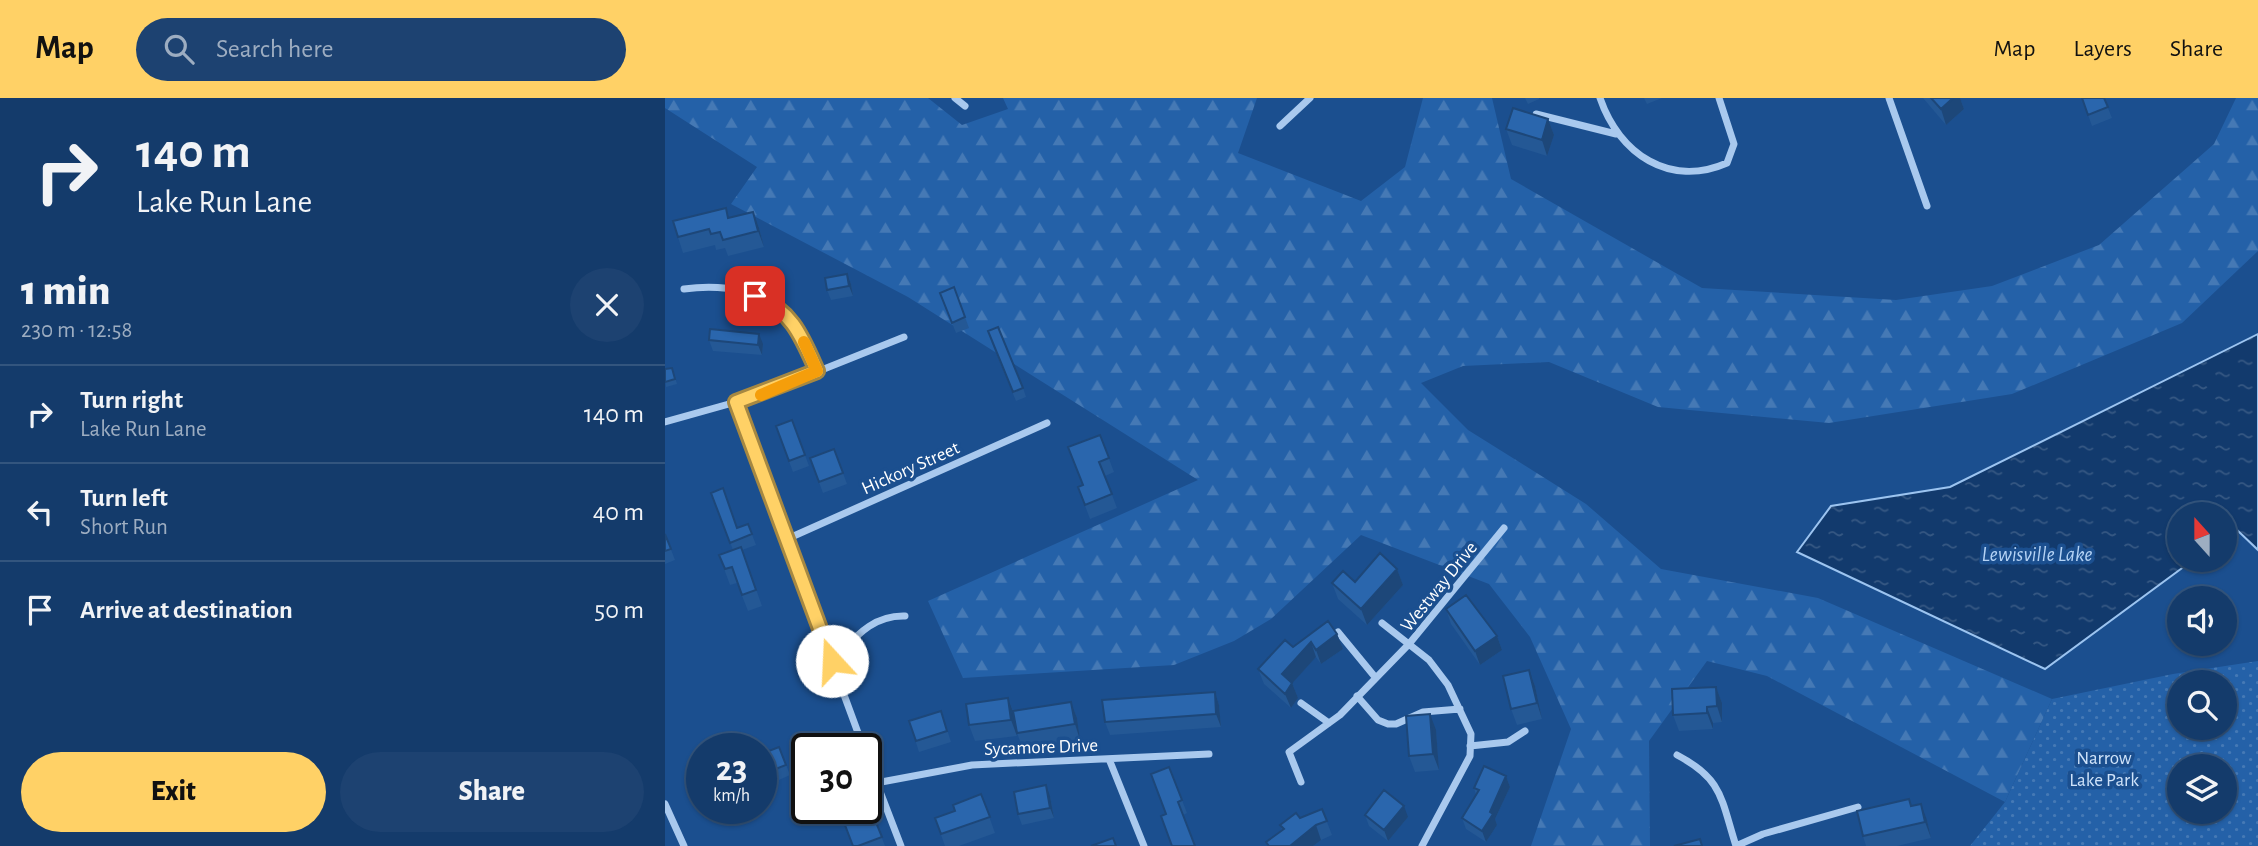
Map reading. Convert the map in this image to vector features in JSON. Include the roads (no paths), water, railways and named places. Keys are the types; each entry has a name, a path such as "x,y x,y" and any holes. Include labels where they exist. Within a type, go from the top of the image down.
{"street":[{"path":"954,98 965,106"},
{"path":"1280,126 1310,98"},
{"path":"1600,98 1616,134"},
{"path":"1536,114 1616,134 1653,165 1680,173 1705,173 1727,163 1734,144 1719,98"},
{"path":"1889,98 1927,206"},
{"path":"684,289 719,286 740,290 771,302 795,323 817,371"},
{"path":"665,422 736,402 904,337"},
{"path":"736,402 858,733"},
{"name":"Hickory Street","path":"787,539 1047,423"},
{"name":"Westway Drive","path":"1470,746 1471,734 1448,685 1429,660 1409,644 1504,528"},
{"path":"832,661 875,620 887,615 905,616"},
{"path":"1301,782 1289,752 1329,723 1409,644 1382,624"},
{"path":"1338,632 1375,677"},
{"path":"1357,696 1378,720 1388,724 1396,724 1423,712 1460,709"},
{"path":"1301,704 1329,723"},
{"path":"1422,846 1470,756 1470,746 1508,742 1525,731"},
{"name":"Sycamore Drive","path":"882,782 972,765 1209,754"},
{"path":"1677,755 1702,768 1710,777 1719,793 1736,846 1763,834 1858,807"},
{"path":"1109,759 1144,846"},
{"path":"882,798 901,846"},
{"path":"665,804 684,846"}],"water":[{"name":"Lewisville Lake","path":"2258,334 2258,550 2237,530 2237,502 2167,502 2167,572 2177,572 2045,669 1797,552 1831,506 1950,487"}],"park label":[{"name":"Narrow Lake Park","path":"2104,768"}]}
